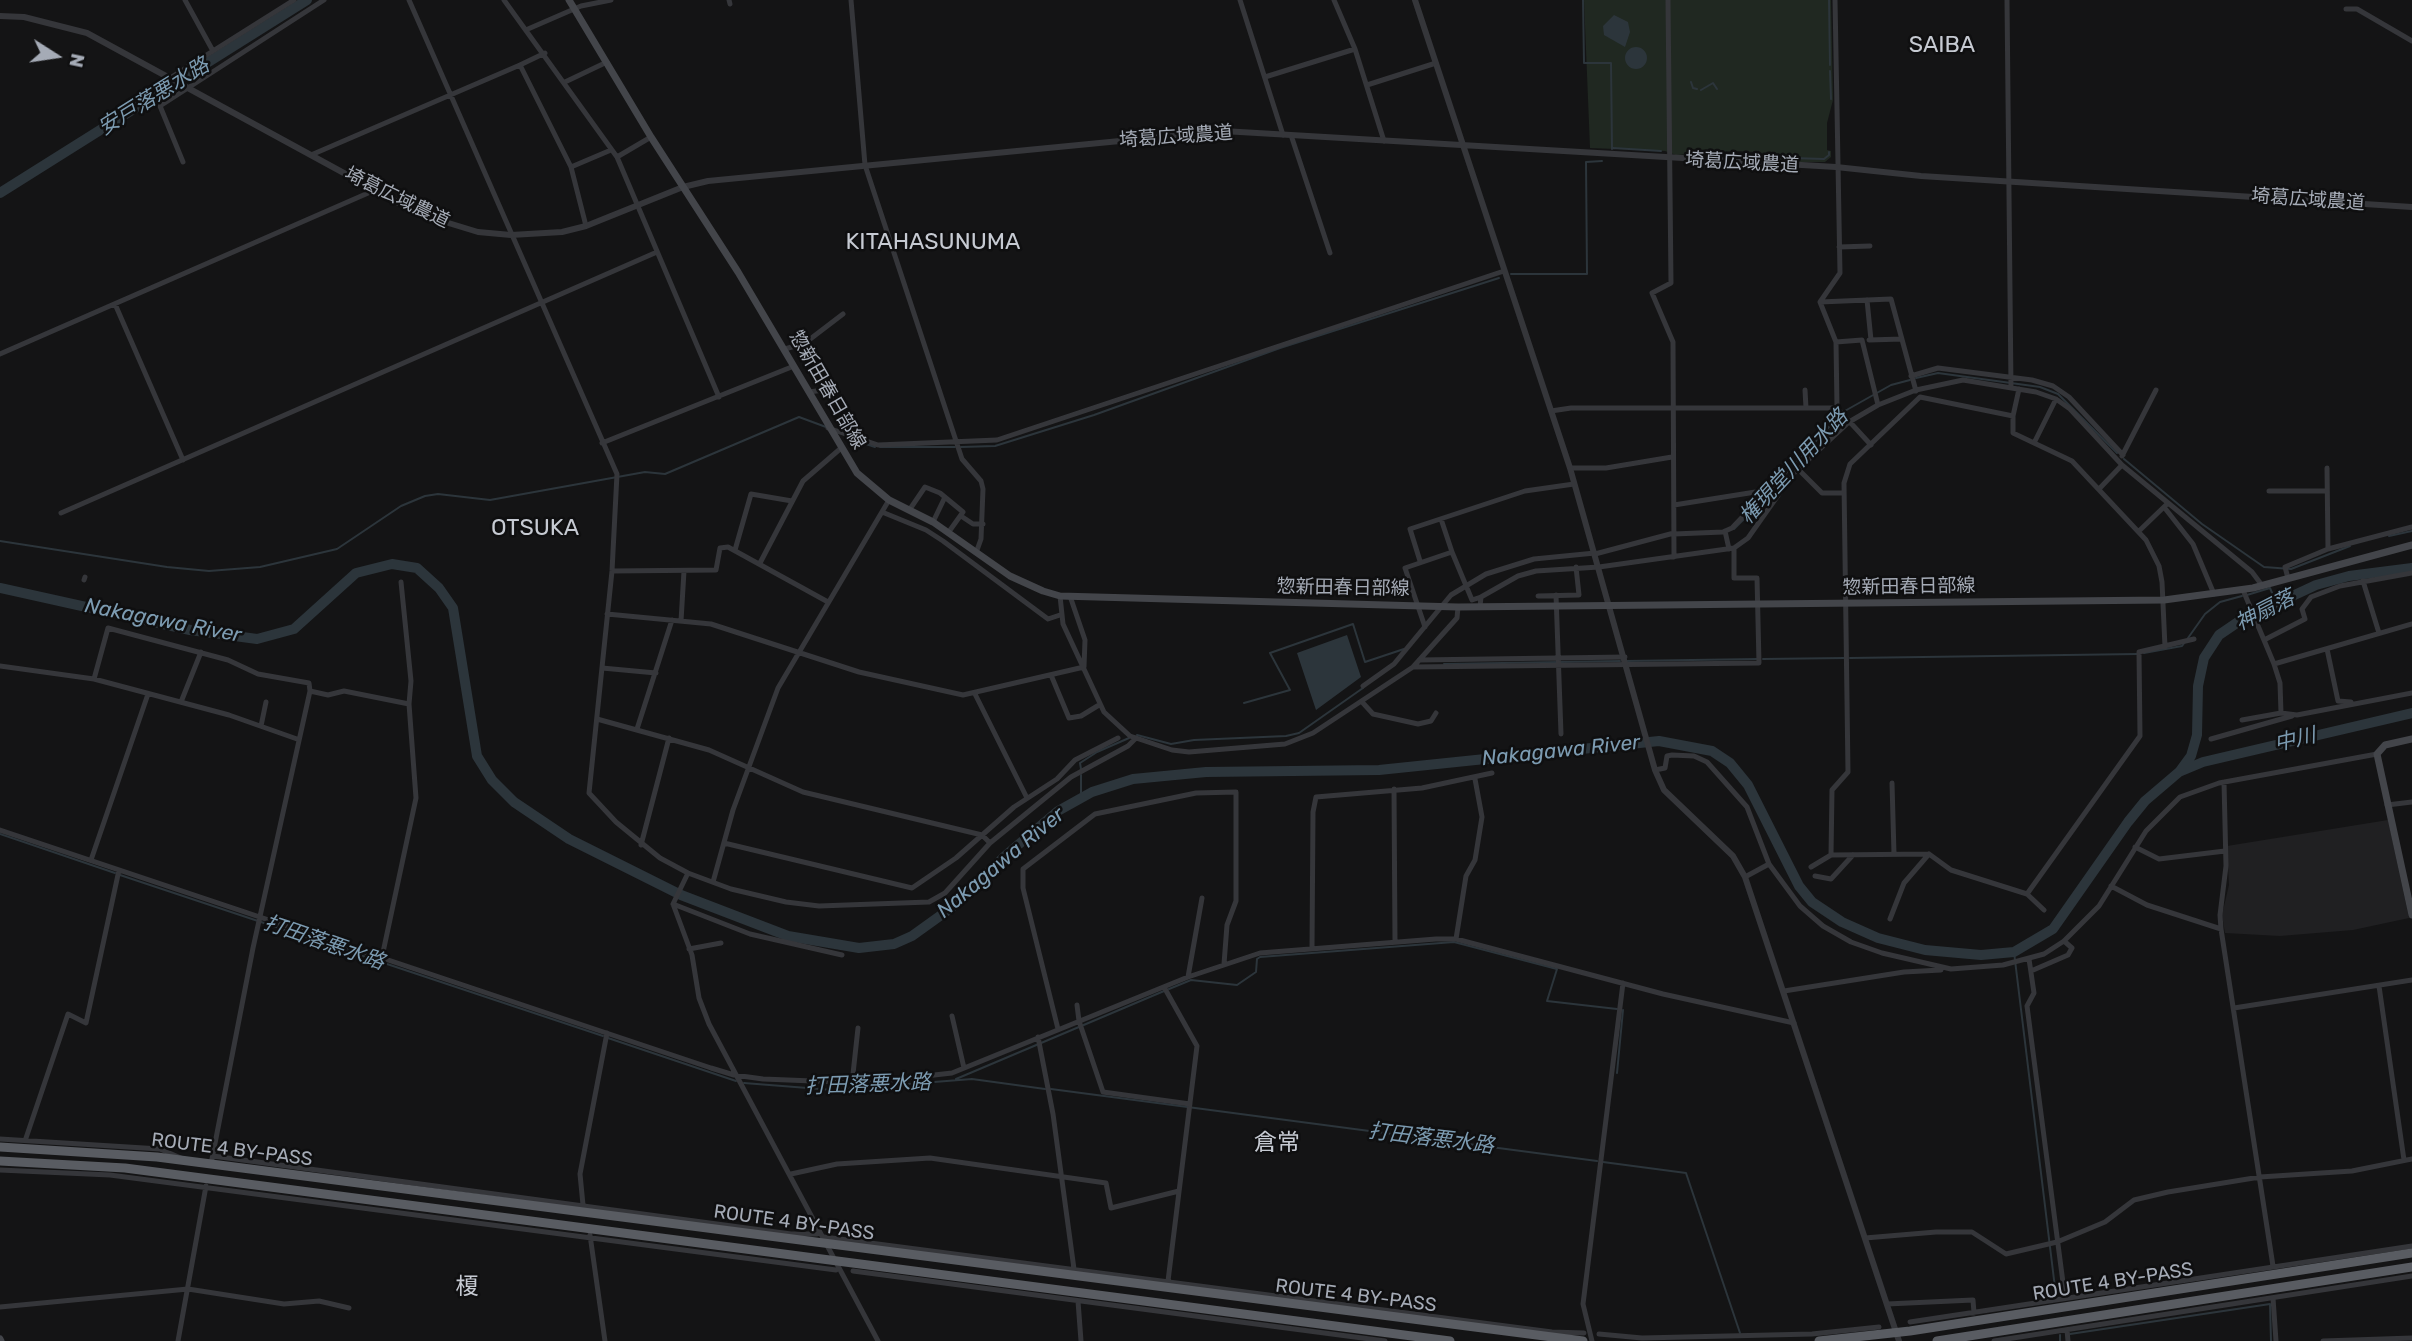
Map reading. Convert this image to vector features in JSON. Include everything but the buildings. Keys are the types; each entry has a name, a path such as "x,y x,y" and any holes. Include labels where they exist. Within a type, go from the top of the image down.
{"highway":[{"name":"ROUTE 4 BY-PASS","path":"0,1147 123,1153 189,1161 212,1160 782,1236 1583,1337"},
{"name":"ROUTE 4 BY-PASS","path":"0,1161 92,1164 207,1183 836,1265 1450,1341"},
{"name":"ROUTE 4 BY-PASS","path":"1820,1339 1898,1337 1936,1324 2265,1272 2412,1253"},
{"name":"ROUTE 4 BY-PASS","path":"1937,1341 2412,1267"}],"main road":[{"name":"惣新田春日部線","path":"569,0 651,137 785,349 840,449 867,484 889,500 933,522 1010,576 1060,596 1443,607 2164,600 2243,590 2412,545"},
{"path":"2412,738 2385,745 2376,754 2412,915"}],"street":[{"path":"185,0 213,51"},
{"path":"171,79 293,0"},
{"path":"183,162 160,106 185,87 324,0"},
{"path":"409,0 618,477 612,571 589,793 641,845 688,873 731,889 802,905 929,902 945,893 990,843 1071,777 1128,746 1136,738"},
{"path":"505,0 617,157 640,205 657,253 719,397"},
{"path":"528,29 575,9 611,0"},
{"path":"851,0 864,165 959,451 983,489 983,524 976,553"},
{"path":"1240,0 1265,78 1330,253"},
{"path":"1334,0 1355,49 1384,141"},
{"path":"1415,0 1570,468 1655,768 1664,790 1733,856 1745,877 1898,1337"},
{"path":"1668,0 1671,283 1652,293 1673,342 1674,557"},
{"path":"1820,302 1840,273 1835,0"},
{"path":"2007,0 2011,387"},
{"path":"2346,9 2357,9 2412,41"},
{"name":"埼葛広域農道","path":"0,16 24,17 87,33 375,190 450,226 511,235 562,232 586,226 683,187 708,181 1223,131 1836,167 2412,207"},
{"path":"1265,78 1355,49"},
{"path":"311,155 545,53"},
{"path":"565,82 607,62"},
{"path":"1367,85 1436,63"},
{"path":"520,65 571,167 586,226"},
{"path":"617,157 651,137"},
{"path":"571,167 611,150"},
{"path":"0,354 375,190"},
{"path":"1839,247 1870,246"},
{"path":"61,513 657,253"},
{"path":"829,430 878,445 997,440 1503,271"},
{"path":"1820,302 1891,299 1918,394"},
{"path":"1867,300 1871,340"},
{"path":"1820,302 1836,342 1837,408 1871,444"},
{"path":"115,304 183,460"},
{"path":"785,349 805,343 843,314"},
{"path":"1836,342 1902,339"},
{"path":"1862,340 1878,405"},
{"path":"602,443 794,366"},
{"path":"1911,376 1938,368 2011,377 2053,386 2069,397 2123,454"},
{"path":"1441,519 1465,589 1472,600 1518,576 1550,568 1599,566 1731,548 1748,538 1796,472 1849,422 1878,405 1963,380 2011,387 2056,399 2070,409 2120,463 2166,505 2252,572 2261,584"},
{"path":"2049,395 2053,386"},
{"path":"809,392 831,389 833,402"},
{"path":"2019,389 2012,416 2013,433 2072,461 2138,531 2159,566 2164,600 2165,647"},
{"path":"1805,390 1806,408"},
{"path":"2099,489 2120,463 2156,390"},
{"path":"1918,394 2012,416"},
{"path":"1832,855 1832,790 1848,772 1844,493 1850,464 1918,394"},
{"path":"2034,443 2056,399"},
{"path":"1551,411 1571,408 1837,408"},
{"path":"760,563 803,481 840,449"},
{"path":"1570,468 1606,468 1672,457"},
{"path":"2327,468 2328,549"},
{"path":"1363,687 1404,653 1443,607 1465,589 1505,566 1566,554 1596,555 1674,534 1725,531 1736,525 1788,469 1796,472 1822,493 1844,493"},
{"path":"1420,561 1410,529 1524,491 1574,484"},
{"path":"910,509 925,487 945,497 963,512 948,533"},
{"path":"1674,505 1727,499 1729,494 1768,490 1776,497"},
{"path":"2269,491 2328,491"},
{"path":"735,550 751,494 792,501"},
{"path":"933,522 945,497"},
{"path":"713,881 748,766 778,688 889,500"},
{"path":"2138,531 2166,505"},
{"path":"2166,505 2193,544 2214,595"},
{"path":"882,512 926,530 943,541 1048,620 1060,615"},
{"path":"961,516 973,524 983,524"},
{"path":"2288,579 2284,567 2328,549 2412,527"},
{"path":"1419,660 1556,658 1759,663 1757,578 1734,578 1731,548 1725,531"},
{"path":"612,571 716,570 720,548 728,547 828,602"},
{"path":"1425,627 1405,568 1452,552"},
{"path":"1538,596 1579,595 1576,567"},
{"path":"681,621 684,571"},
{"path":"2266,639 2305,619 2302,608 2311,597 2340,586 2412,573"},
{"path":"2363,581 2379,633"},
{"path":"382,957 416,797 409,704 411,681 401,582"},
{"path":"2243,590 2266,639 2280,683 2281,713"},
{"path":"1556,595 1556,658 1561,734"},
{"path":"1060,596 1060,615 1099,705 1118,726 1136,738 1172,750 1189,751 1284,744 1313,733 1363,703 1413,667 1457,618 1458,607"},
{"path":"1070,596 1085,640 1084,667"},
{"path":"1480,597 1480,607"},
{"path":"607,614 711,624 859,672 943,692 975,694 1084,667"},
{"path":"637,729 672,620"},
{"path":"2274,664 2412,624"},
{"path":"94,679 108,628 201,652 258,674 309,683 310,691 297,739 260,916 212,1160"},
{"path":"2027,894 2140,736 2139,652 2194,639"},
{"path":"2326,649 2338,701 2357,703"},
{"path":"181,702 201,652"},
{"path":"1413,667 1557,666 1626,661"},
{"path":"0,666 94,679 181,702 297,739"},
{"path":"602,668 656,673"},
{"path":"1051,676 1069,718 1081,716 1099,705"},
{"path":"310,691 328,695 344,691 409,704"},
{"path":"2211,739 2297,715 2412,693"},
{"path":"91,860 148,694"},
{"path":"975,694 1027,798"},
{"path":"261,726 266,702"},
{"path":"1363,703 1373,714 1418,724 1431,721 1436,713"},
{"path":"2242,720 2281,713 2297,715"},
{"path":"597,719 669,738 748,766 803,792 982,835 990,843"},
{"path":"641,845 669,738"},
{"path":"724,843 912,888 956,858 1027,798 1057,779 1074,760 1118,738"},
{"path":"1784,991 1904,972 2029,959 2053,950 2092,915 2158,816 2180,797 2224,782 2376,754"},
{"path":"1655,768 1665,768 1667,756 1672,755 1693,756 1707,762 1747,807 1769,864 1800,906 1833,933 1882,953 1951,969"},
{"path":"1312,948 1313,812 1316,797 1422,788 1492,773"},
{"path":"1456,939 1466,876 1475,860 1482,817 1475,779"},
{"path":"2224,782 2226,886 2220,915 2221,929 2273,1266"},
{"path":"1892,783 1894,854"},
{"path":"1394,789 1395,942"},
{"path":"1058,1029 1023,888 1023,869 1095,814 1196,793 1236,792 1236,901 1227,925 1224,964"},
{"path":"2387,805 2412,802"},
{"path":"0,830 734,1075 852,1083 952,1073 1188,977 1261,953 1456,939 1623,983 1794,1023"},
{"path":"2135,847 2159,859 2225,851"},
{"path":"1811,867 1832,855 1929,854 1951,870 2027,894 2043,910"},
{"path":"1890,919 1904,883 1929,854"},
{"path":"1815,876 1831,880 1853,855"},
{"path":"1745,877 1769,864"},
{"path":"26,1138 68,1014 86,1023 119,870"},
{"path":"688,873 673,904 689,949 699,998 734,1075 791,1174 836,1265 878,1341"},
{"path":"2111,886 2147,905 2221,929"},
{"path":"1188,977 1202,898"},
{"path":"673,904 750,934 842,955"},
{"path":"2031,971 2068,955 2072,948 2064,941"},
{"path":"689,949 721,943"},
{"path":"2029,959 2034,993 2027,1006 2065,1298"},
{"path":"2234,1009 2412,980"},
{"path":"1592,1341 1583,1304 1623,983"},
{"path":"2379,986 2404,1160"},
{"path":"1164,987 1196,1046 1168,1281"},
{"path":"1077,1005 1079,1021 1103,1092 1191,1104"},
{"path":"952,1016 964,1068"},
{"path":"852,1083 858,1028"},
{"path":"584,1209 580,1174 607,1032"},
{"path":"1038,1037 1053,1114 1074,1273 1168,1281 1544,1334"},
{"path":"0,1139 26,1138 160,1149 189,1161"},
{"path":"791,1174 820,1166 917,1158 1106,1183 1111,1208 1179,1191"},
{"path":"1865,1238 1936,1231 1972,1233 2006,1254 2057,1242 2105,1222 2134,1200 2260,1177 2352,1171 2412,1159"},
{"path":"0,1170 78,1172 207,1183 177,1341"},
{"path":"589,1232 605,1341"},
{"path":"782,1236 817,1234"},
{"path":"1910,1322 1936,1324 1974,1313 2065,1298 2265,1272 2273,1266 2412,1246"},
{"path":"853,1271 887,1270 1078,1301 1385,1341"},
{"path":"1994,1341 2412,1276"},
{"path":"0,1307 188,1289 284,1304 319,1301 349,1308"},
{"path":"2273,1298 2276,1341"},
{"path":"1887,1304 1973,1300 1974,1313"},
{"path":"1078,1301 1081,1341"},
{"path":"1599,1334 1642,1339 1820,1339 1879,1326"},
{"path":"2067,1330 2068,1341"},
{"path":"2323,1341 2412,1338"}],"shaded area":[{"path":"1584,0 1831,0 1833,100 1827,123 1827,150 1831,151 1831,157 1825,162 1786,162 1758,160 1753,152 1676,155 1665,151 1590,148"},
{"path":"1614,15 1628,22 1630,32 1625,47 1604,35 1603,26"},
{"path":"1636,47 1646,54 1647,58 1640,68 1636,69 1626,62 1625,58 1632,48"},
{"path":"1347,635 1361,677 1316,710 1297,653"},
{"path":"2388,820 2409,918 2353,930 2280,936 2225,933 2222,915 2229,885 2227,846"}],"waterway":[{"name":"安戸落悪水路","path":"0,193 307,0"},
{"path":"1583,0 1584,63 1611,63 1612,149"},
{"path":"1829,0 1830,65"},
{"path":"1830,71 1831,99"},
{"path":"1691,82 1693,88 1697,89"},
{"path":"1701,90 1713,83 1717,89"},
{"path":"1613,148 1661,151"},
{"path":"1759,157 1824,159 1829,152"},
{"path":"1511,274 1587,274 1586,162 1602,161"},
{"path":"961,447 995,446 1094,415 1280,348 1499,278"},
{"name":"権現堂川用水路","path":"1916,378 1938,373 2040,387 2058,394 2117,453"},
{"name":"権現堂川用水路","path":"1843,412 1891,385 1910,380"},
{"name":"権現堂川用水路","path":"1791,468 1839,416"},
{"path":"0,541 167,567 209,571 260,567 337,549 401,506 425,496 438,494 490,500 645,472 665,474 799,417 826,427"},
{"path":"854,440 875,447"},
{"path":"880,447 955,447"},
{"name":"権現堂川用水路","path":"2124,459 2202,524 2264,567 2291,569 2350,546"},
{"name":"権現堂川用水路","path":"1734,529 1752,511"},
{"name":"権現堂川用水路","path":"2389,536 2412,531"},
{"name":"Nakagawa River","path":"0,588 190,630 257,639 294,629 356,573 392,564 417,568 439,588 453,608 477,756 492,780 514,802 569,839 681,895 788,936 859,948 894,944 912,936 951,908 1005,856 1058,811 1092,792 1133,779 1206,772 1379,770 1659,741 1712,751 1730,763 1748,785 1799,886 1812,902 1842,922 1878,938 1925,950 1981,955 2014,952 2053,929 2128,822 2145,801 2179,772 2203,762 2412,713"},
{"name":"神扇落","path":"2180,771 2191,756 2197,735 2198,686 2204,658 2219,635 2241,620 2316,585 2349,576 2412,568"},
{"path":"2247,595 2270,588 2277,605"},
{"path":"2188,638 2205,614 2220,602 2242,596"},
{"path":"1244,703 1290,690 1270,653 1353,624 1365,662 1404,649"},
{"path":"2144,653 2182,646 2185,642"},
{"path":"1850,658 2138,654"},
{"path":"1763,659 1844,658"},
{"path":"1626,661 1757,659"},
{"path":"1444,664 1620,661"},
{"name":"権現堂川用水路","path":"1137,735 1171,744 1194,740 1286,736 1299,733 1363,688"},
{"name":"権現堂川用水路","path":"1081,769 1080,763 1097,752 1129,738"},
{"name":"権現堂川用水路","path":"1081,775 1081,798"},
{"name":"打田落悪水路","path":"0,834 115,873"},
{"name":"打田落悪水路","path":"120,875 603,1036"},
{"path":"1169,989 1191,980 1237,985 1256,972 1257,959 1260,957 1454,942 1557,969 1547,1001 1617,1009"},
{"path":"2014,952 2056,1296"},
{"path":"956,1079 1164,991"},
{"path":"1617,1073 1623,1010"},
{"name":"打田落悪水路","path":"608,1038 736,1081"},
{"name":"打田落悪水路","path":"744,1083 833,1090 972,1079 1045,1089"},
{"name":"打田落悪水路","path":"1051,1089 1597,1161"},
{"path":"1603,1162 1686,1173 1740,1333"},
{"path":"2070,1334 2270,1304 2271,1341"},
{"path":"2060,1335 2060,1341"}],"district":[{"name":"SAIBA","path":"1942,45"},
{"name":"KITAHASUNUMA","path":"933,242"},
{"name":"OTSUKA","path":"535,528"},
{"name":"倉常","path":"1277,1143"},
{"name":"榎","path":"467,1287"}],"water label":[{"name":"中川","path":"2295,740"}]}
